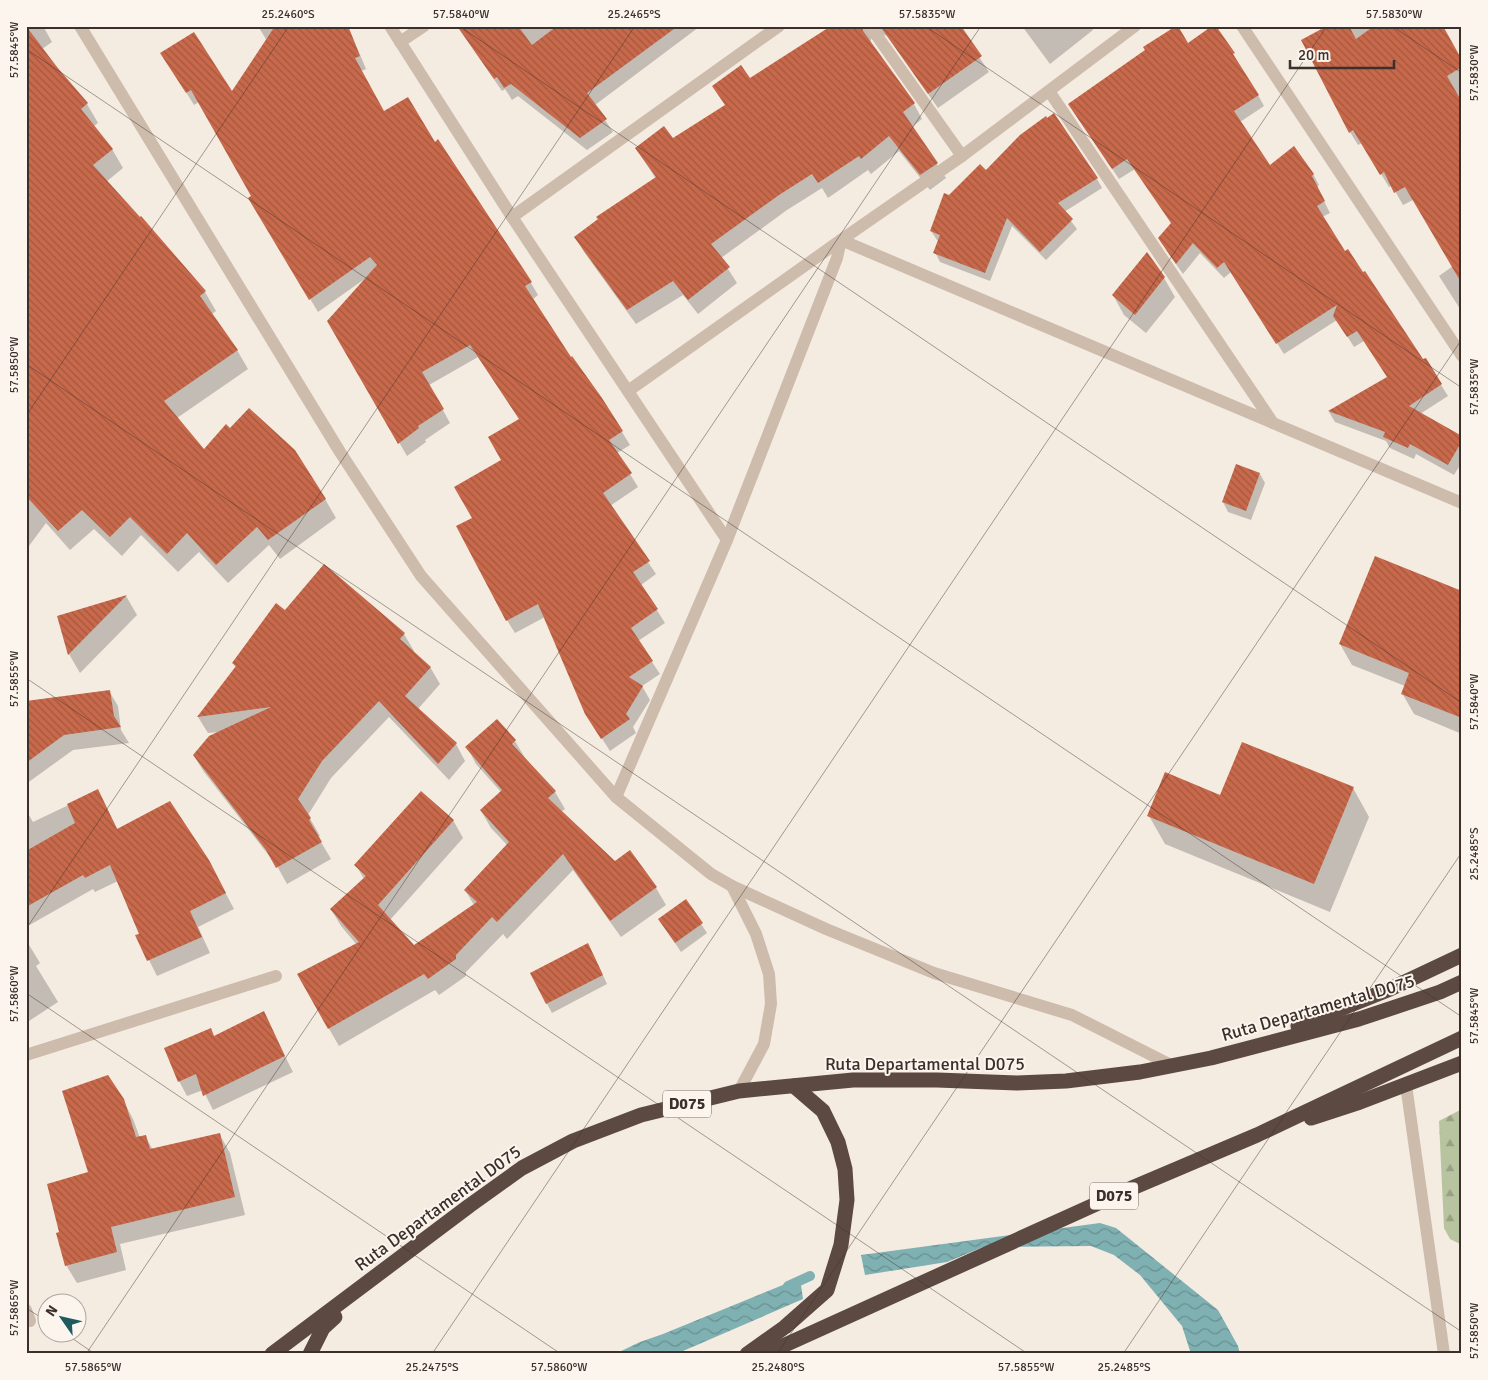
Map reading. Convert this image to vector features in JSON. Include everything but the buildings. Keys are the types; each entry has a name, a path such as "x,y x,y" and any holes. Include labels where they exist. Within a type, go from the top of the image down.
{"highway":[{"name":"D075","path":"1211,1058 1390,989 1462,955"},
{"name":"Ruta Departamental D075","path":"272,1354 522,1168 573,1141 641,1115 739,1091 853,1080 937,1080 1017,1083 1066,1081 1140,1072 1211,1058 1359,1019 1440,992 1462,982"},
{"name":"D075","path":"765,1354 1257,1134 1462,1038"},
{"name":"D075","path":"1257,1134 1360,1102 1462,1063"},
{"path":"747,1354 785,1327 828,1290 841,1245 847,1200 845,1169 838,1142 823,1112 794,1086"},
{"path":"310,1354 323,1328 469,1206"}],"street":[{"path":"80,26 340,452 420,576 616,797 711,874 732,886 826,929 934,972 1072,1015 1173,1066"},
{"path":"390,26 512,216 727,540"},
{"path":"400,42 424,26"},
{"path":"512,216 780,26"},
{"path":"870,26 962,156"},
{"path":"628,391 962,156 1135,26"},
{"path":"1242,26 1462,356"},
{"path":"1049,91 1273,423"},
{"path":"616,797 727,540 837,258 841,240"},
{"path":"841,240 1462,503"},
{"path":"732,886 756,934 769,974 771,1004 764,1044 739,1091"},
{"path":"26,1055 276,976"},
{"path":"1406,1085 1444,1354"}],"green space":[{"path":"1462,1109 1462,1245 1450,1239 1444,1228 1439,1121"}],"water":[{"path":"1100,1223 1116,1228 1218,1310 1238,1346 1240,1354 1191,1354 1182,1326 1140,1275 1114,1255 1091,1246 983,1247 947,1262 865,1275 861,1255"},
{"path":"800,1278 803,1299 676,1354 615,1354 640,1342"}],"waterway":[{"path":"788,1286 810,1276"}]}
